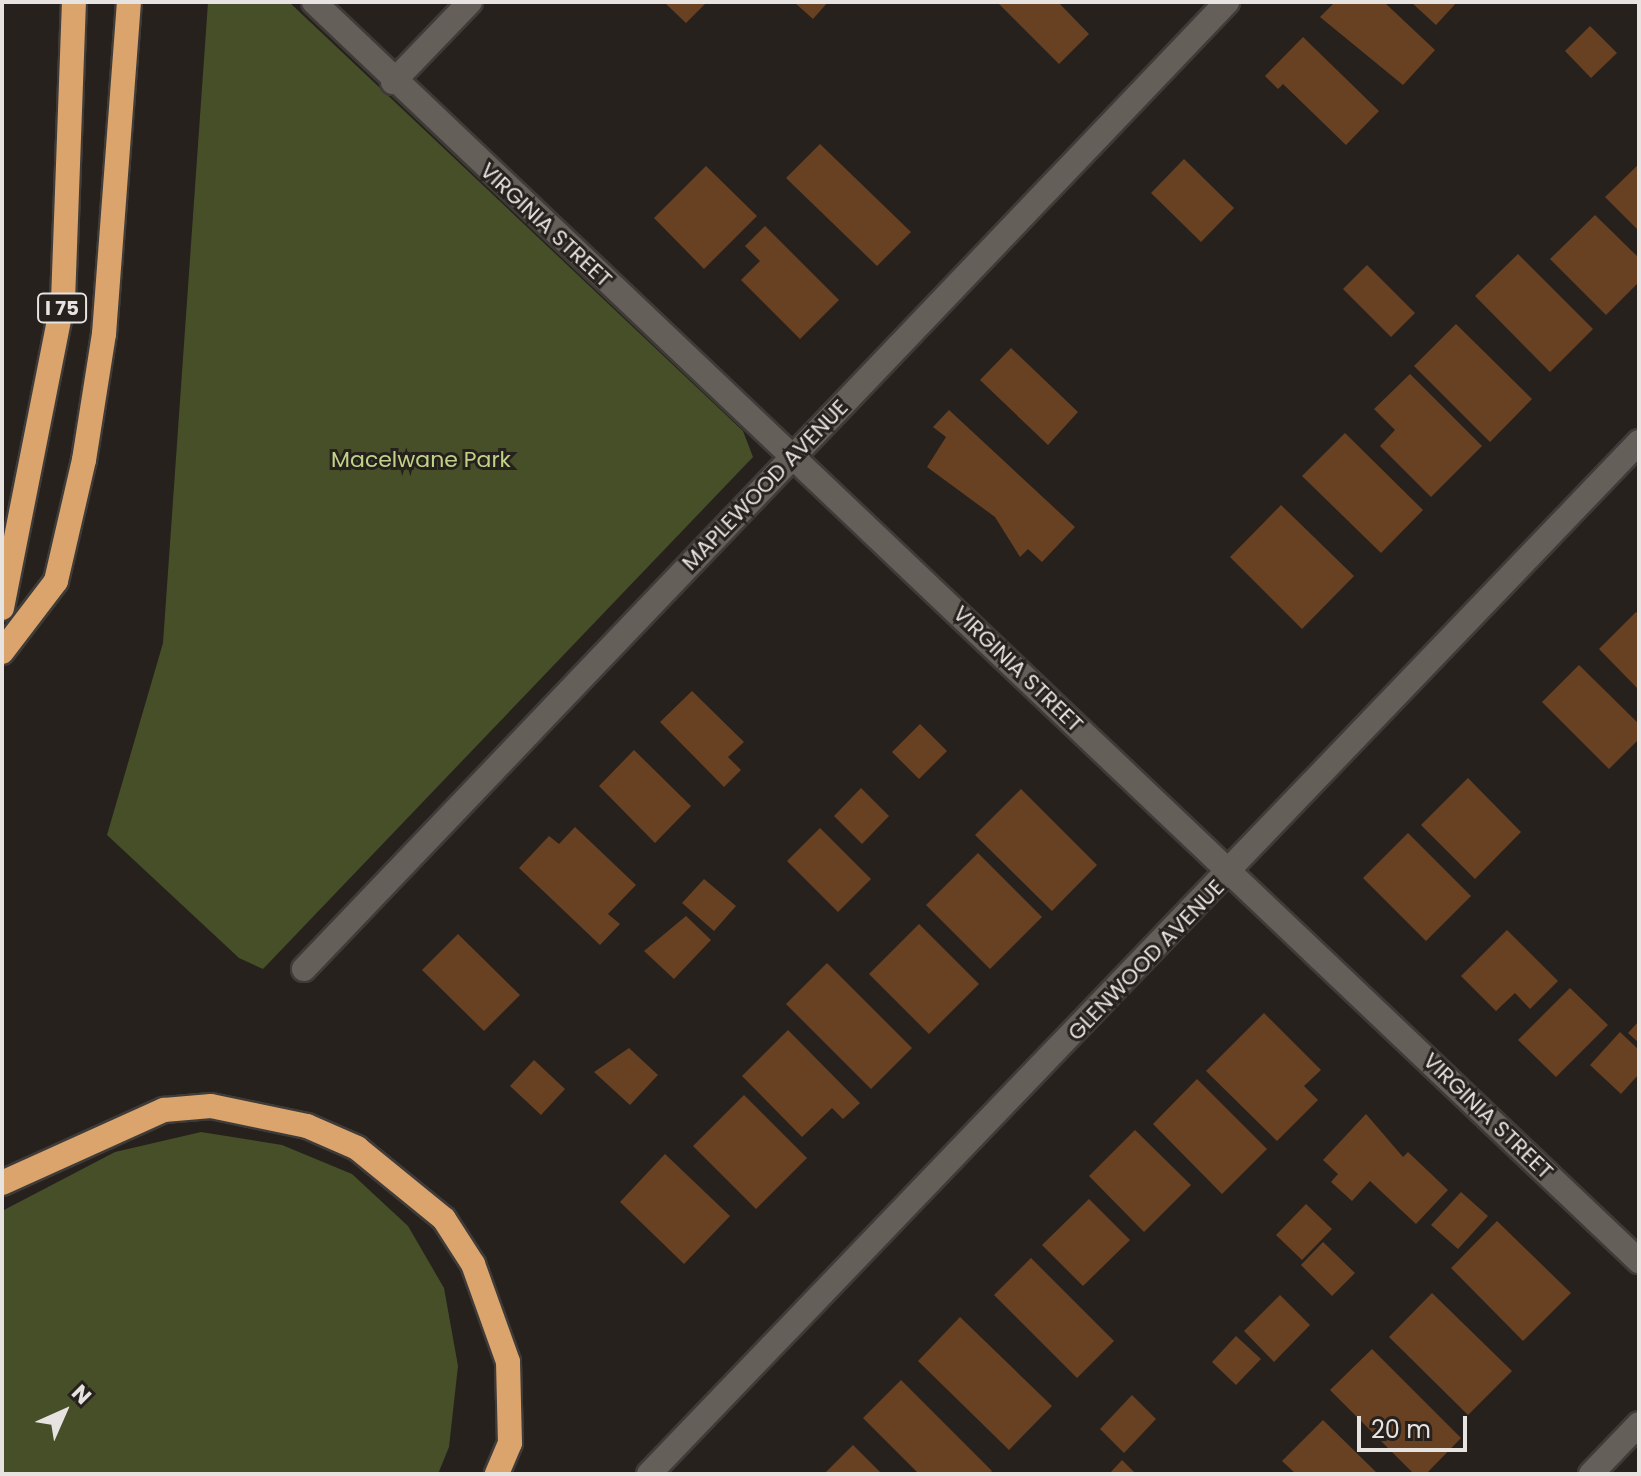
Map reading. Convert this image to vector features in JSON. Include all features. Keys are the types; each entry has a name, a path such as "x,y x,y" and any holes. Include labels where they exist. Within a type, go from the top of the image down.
{"highway":[{"name":"I 75","path":"2,608 63,301 74,2"},
{"path":"2,652 56,581 84,460 104,334 129,2"},
{"path":"2,1183 164,1110 211,1106 307,1126 357,1148 444,1219 473,1264 508,1362 508,1474"},
{"path":"497,1474 510,1443"}],"street":[{"name":"VIRGINIA STREET","path":"314,2 393,82 794,456 1639,1261"},
{"path":"393,82 470,2"},
{"name":"MAPLEWOOD AVENUE","path":"304,969 1227,2"},
{"name":"GLENWOOD AVENUE","path":"649,1474 1231,871 1639,442"},
{"path":"1591,1474 1639,1424"}],"green space":[{"name":"Macelwane Park","path":"208,2 289,2 743,431 753,457 263,969 239,958 107,835 163,643"},
{"path":"201,1132 282,1145 352,1174 408,1226 444,1288 458,1366 449,1447 438,1474 2,1474 2,1211 115,1152"}],"building":[{"path":"664,2 707,2 686,23"},
{"path":"794,2 828,2 813,19"},
{"path":"997,2 1058,2 1089,34 1059,64"},
{"path":"1335,2 1384,2 1435,50 1403,85 1320,17"},
{"path":"1411,2 1457,2 1436,25"},
{"path":"1590,26 1617,53 1591,78 1565,51"},
{"path":"1303,37 1379,111 1346,145 1283,84 1278,89 1265,76"},
{"path":"820,144 911,232 877,266 786,178"},
{"path":"1184,159 1234,208 1201,242 1151,193"},
{"path":"1639,164 1639,231 1605,197"},
{"path":"706,166 757,216 704,269 654,218"},
{"path":"1595,215 1639,258 1639,282 1606,315 1550,259"},
{"path":"765,226 839,300 800,339 741,280 760,261 745,246"},
{"path":"1518,254 1593,329 1550,372 1475,296"},
{"path":"1367,265 1415,313 1391,337 1343,289"},
{"path":"1456,324 1532,399 1490,442 1414,366"},
{"path":"1011,348 1078,412 1048,445 980,380"},
{"path":"1410,374 1482,446 1431,497 1380,446 1395,430 1374,409"},
{"path":"949,410 1075,527 1042,562 1028,549 1020,557 995,517 927,467 946,437 933,427"},
{"path":"1345,433 1423,510 1381,553 1302,476"},
{"path":"1281,505 1354,576 1302,629 1230,557"},
{"path":"1636,612 1639,615 1639,690 1599,649"},
{"path":"1579,665 1639,724 1639,739 1609,769 1542,702"},
{"path":"692,691 744,742 728,757 741,770 724,787 660,722"},
{"path":"920,724 947,751 919,779 892,752"},
{"path":"634,750 691,806 655,843 599,786"},
{"path":"1468,778 1521,832 1475,879 1421,825"},
{"path":"861,788 889,816 862,844 834,816"},
{"path":"1021,789 1097,865 1052,911 975,835"},
{"path":"575,827 636,885 608,914 620,924 600,945 519,868 549,836 559,844"},
{"path":"820,828 871,879 838,912 787,861"},
{"path":"1408,833 1471,896 1426,941 1363,878"},
{"path":"978,853 1042,917 990,969 926,905"},
{"path":"704,879 736,906 714,931 682,903"},
{"path":"686,916 711,940 674,979 644,951"},
{"path":"919,924 979,984 929,1034 869,974"},
{"path":"1507,930 1558,981 1530,1009 1515,993 1496,1011 1461,976"},
{"path":"458,934 520,995 484,1031 422,970"},
{"path":"827,963 912,1048 871,1089 786,1004"},
{"path":"1570,988 1608,1025 1556,1077 1518,1040"},
{"path":"1264,1013 1321,1070 1304,1086 1318,1100 1277,1141 1206,1071"},
{"path":"1639,1021 1639,1043 1628,1033"},
{"path":"788,1030 860,1103 843,1119 832,1108 802,1137 742,1076"},
{"path":"1620,1032 1639,1050 1639,1074 1621,1094 1590,1065"},
{"path":"629,1048 658,1075 630,1105 594,1072"},
{"path":"534,1060 565,1089 541,1115 510,1086"},
{"path":"1197,1079 1267,1149 1222,1194 1153,1124"},
{"path":"744,1095 807,1158 756,1209 693,1146"},
{"path":"1366,1114 1403,1157 1408,1152 1448,1190 1416,1224 1370,1181 1352,1201 1331,1182 1338,1174 1323,1160"},
{"path":"1135,1130 1191,1185 1144,1232 1089,1176"},
{"path":"665,1154 730,1216 684,1264 620,1202"},
{"path":"1461,1192 1488,1216 1458,1249 1431,1225"},
{"path":"1089,1199 1130,1240 1083,1286 1042,1245"},
{"path":"1306,1204 1332,1229 1302,1260 1276,1235"},
{"path":"1497,1221 1571,1293 1523,1341 1451,1268"},
{"path":"1323,1242 1355,1273 1332,1296 1301,1265"},
{"path":"1031,1258 1114,1341 1077,1378 994,1295"},
{"path":"1432,1293 1512,1371 1468,1415 1389,1337"},
{"path":"1280,1295 1310,1325 1274,1362 1244,1331"},
{"path":"960,1317 1052,1406 1009,1450 918,1361"},
{"path":"1236,1336 1261,1359 1236,1385 1212,1362"},
{"path":"1372,1349 1461,1438 1426,1474 1414,1474 1330,1390"},
{"path":"901,1380 992,1471 989,1474 919,1474 863,1418"},
{"path":"1132,1395 1156,1419 1124,1453 1100,1429"},
{"path":"1323,1420 1378,1474 1296,1474 1282,1461"},
{"path":"853,1445 882,1474 824,1474"},
{"path":"1122,1460 1136,1474 1109,1474"}]}
